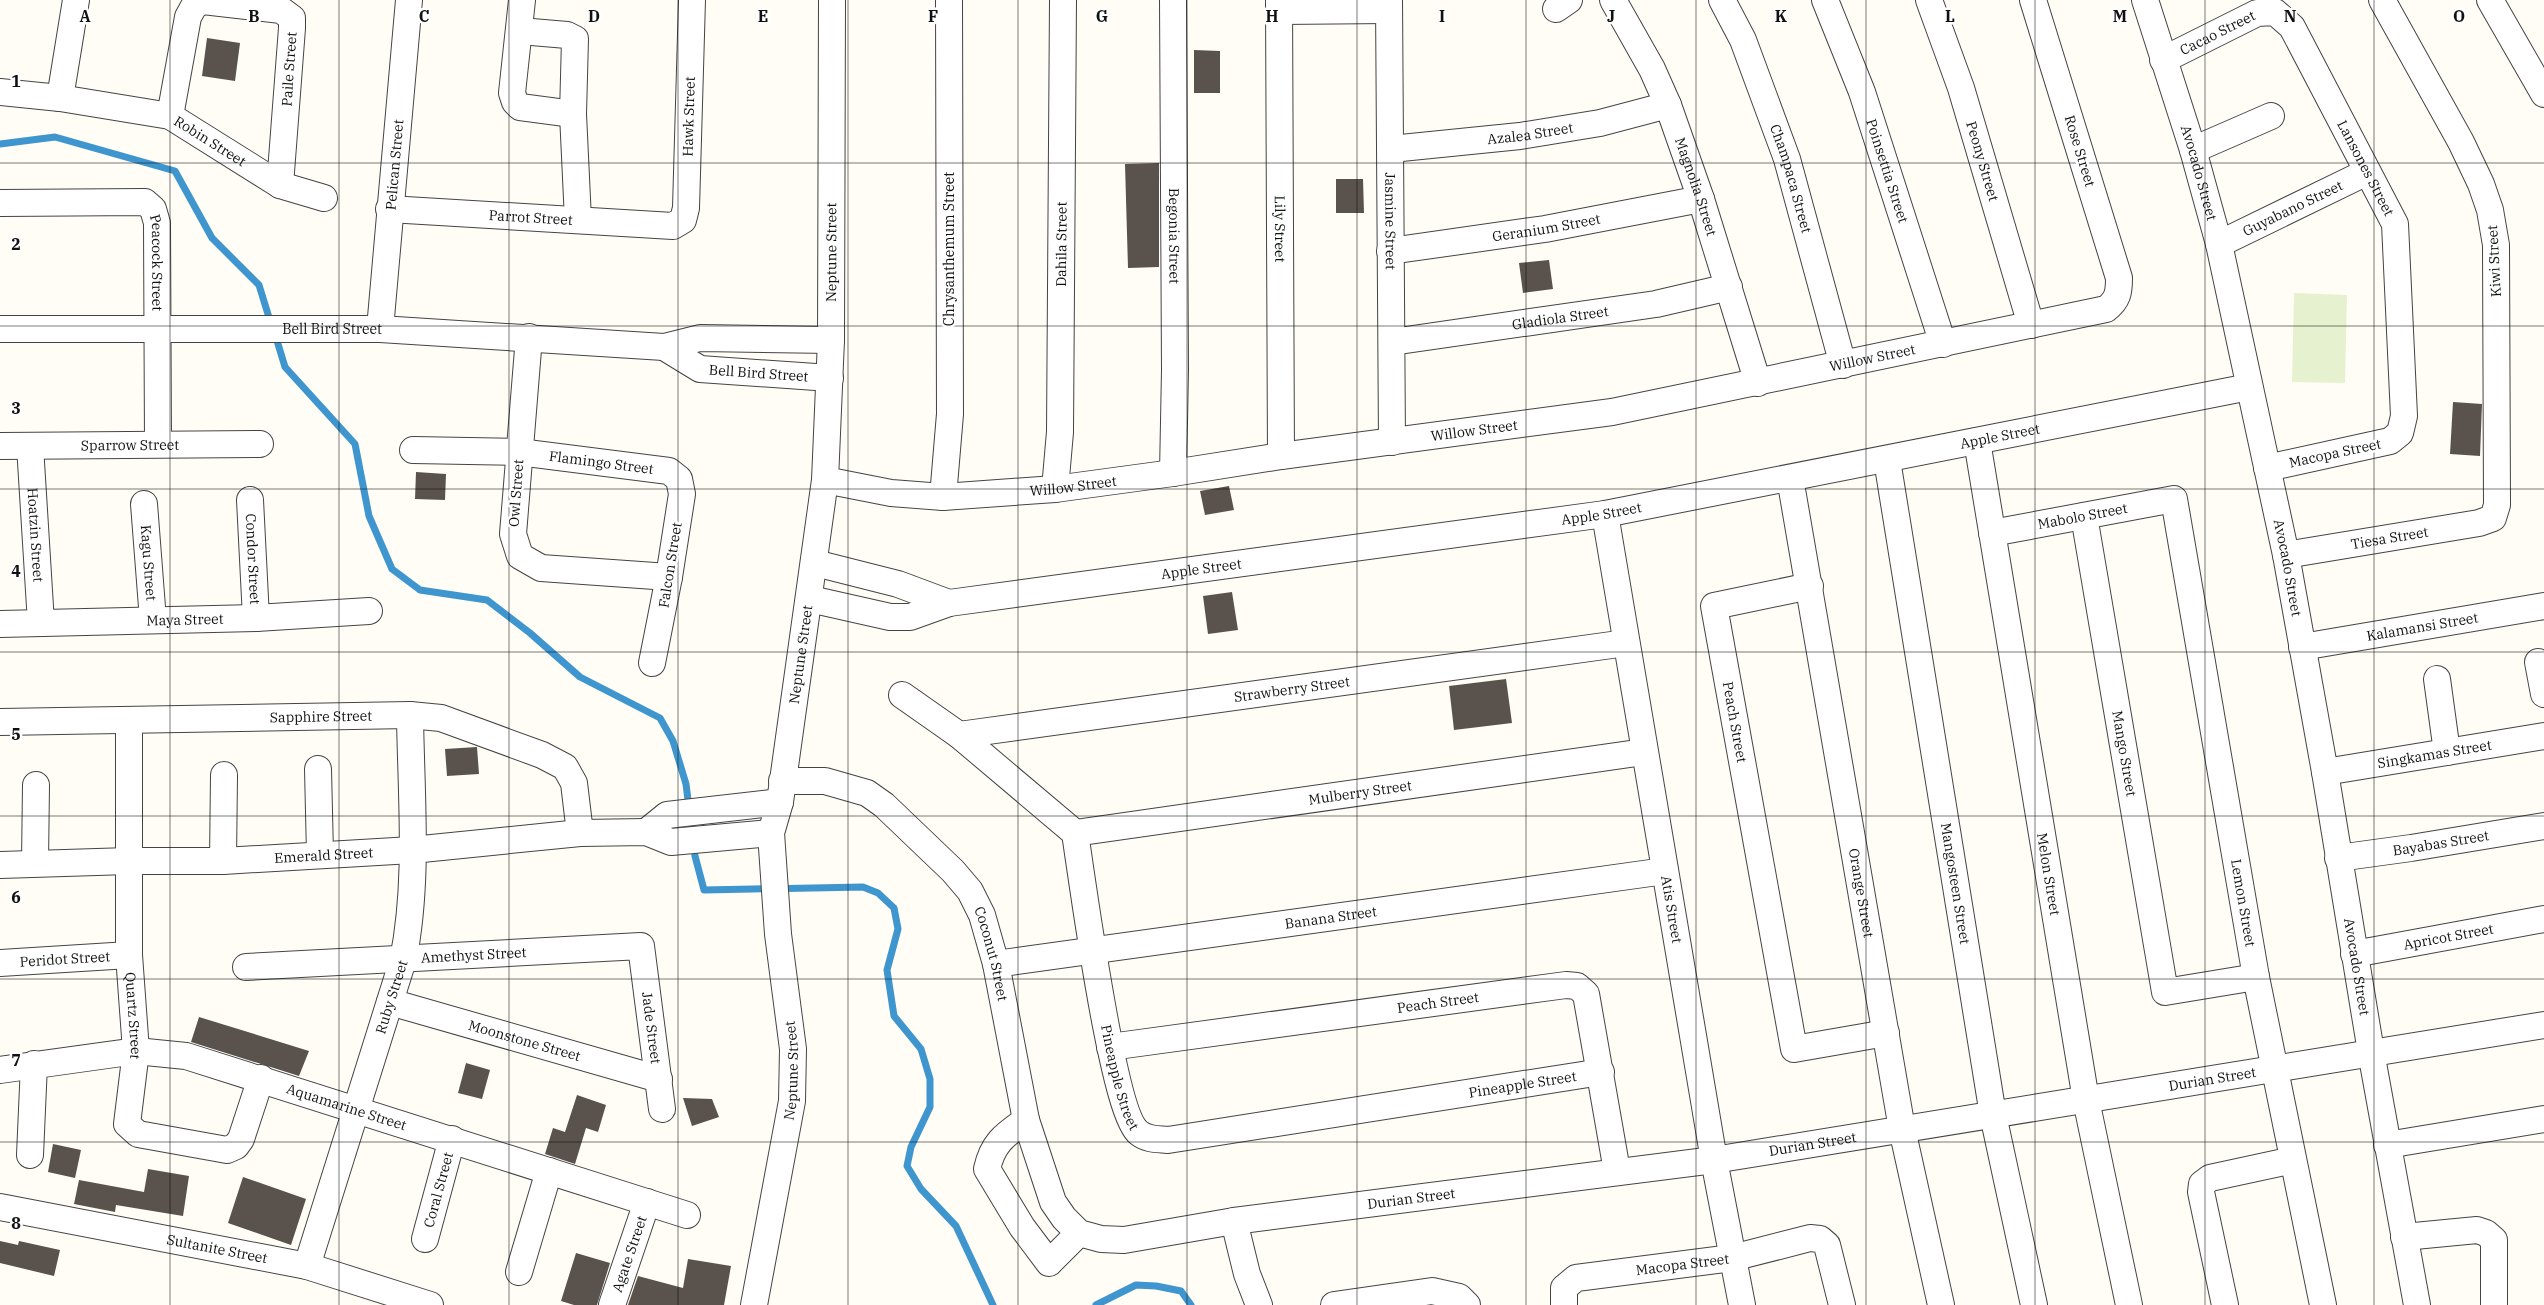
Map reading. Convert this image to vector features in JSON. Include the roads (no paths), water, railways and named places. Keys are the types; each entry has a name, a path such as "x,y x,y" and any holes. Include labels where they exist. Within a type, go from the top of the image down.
{"street":[{"path":"60,98 76,0"},
{"name":"Pelican Street","path":"380,329 389,209 409,0"},
{"path":"522,0 512,93 514,102 520,107 573,114"},
{"name":"Hawk Street","path":"672,226 683,220 686,208 692,0"},
{"name":"Neptune Street","path":"754,1305 792,1101 793,1048 778,934 772,844 810,599 825,480 831,340 832,0"},
{"name":"Chrysanthemum Street","path":"943,497 950,414 949,0"},
{"name":"Dahila Street","path":"1056,489 1060,432 1063,0"},
{"name":"Begonia Street","path":"1173,0 1175,370 1173,473"},
{"name":"Magnolia Street","path":"1613,0 1652,69 1668,105 1701,199 1758,382"},
{"name":"Champaca Street","path":"1722,0 1743,40 1787,159 1843,365"},
{"name":"Poinsettia Street","path":"1825,0 1862,92 1943,344"},
{"name":"Peony Street","path":"1929,0 1961,88 2031,325"},
{"name":"Rose Street","path":"2033,0 2119,278 2119,292 2115,302"},
{"name":"Avocado Street","path":"2145,0 2193,150 2219,244 2286,555 2325,772 2371,1052 2417,1305"},
{"name":"Kiwi Street","path":"2382,0 2461,142 2490,210 2496,245 2497,505 2493,518"},
{"path":"2490,0 2544,94"},
{"name":"Paile Street","path":"170,116 188,17 194,6 203,1 281,10 292,18 292,28 280,185"},
{"path":"1280,6 1389,5"},
{"name":"Jasmine Street","path":"1389,5 1392,442"},
{"name":"Lily Street","path":"1280,6 1281,456"},
{"name":"Cacao Street","path":"2163,60 2257,13 2275,12"},
{"name":"Lansones Street","path":"2275,12 2292,27 2395,224 2404,416 2400,433"},
{"path":"520,31 567,35 575,40 573,114 578,220"},
{"name":"Robin Street","path":"0,92 60,98 170,116 280,185 324,198"},
{"name":"Azalea Street","path":"1391,149 1520,136 1591,125 1668,105"},
{"path":"2193,150 2271,116"},
{"name":"Guyabano Street","path":"2219,244 2367,172"},
{"name":"Geranium Street","path":"1390,251 1554,227 1701,199"},
{"name":"Peacock Street","path":"0,203 145,202 153,209 157,223 158,444"},
{"name":"Parrot Street","path":"389,209 672,226"},
{"name":"Gladiola Street","path":"1392,342 1646,305 1729,287"},
{"name":"Willow Street","path":"825,480 891,493 943,497 1056,489 1173,473 1281,456 1612,412 2091,313 2106,308 2115,302"},
{"name":"Bell Bird Street","path":"0,329 158,327 380,329 664,347 700,338 831,340"},
{"name":"Owl Street","path":"529,337 513,534 520,556 541,568 669,577"},
{"name":"Bell Bird Street","path":"664,347 700,369 830,378"},
{"name":"Apple Street","path":"810,599 890,617 910,617 949,603 1604,514 1887,460 2249,387"},
{"name":"Macopa Street","path":"2267,468 2390,441 2400,433"},
{"name":"Melon Street","path":"1978,441 2086,1100 2129,1305"},
{"name":"Sparrow Street","path":"0,446 260,444"},
{"name":"Hoatzin Street","path":"30,446 42,623"},
{"name":"Flamingo Street","path":"413,450 519,452 669,471"},
{"name":"Mangosteen Street","path":"1887,460 1993,1115 2034,1305"},
{"name":"Falcon Street","path":"652,663 669,577 682,494 679,479 669,471"},
{"name":"Orange Street","path":"1790,478 1902,1129 1941,1305"},
{"name":"Mabolo Street","path":"1992,533 2174,499"},
{"name":"Lemon Street","path":"2174,499 2256,977 2323,1305"},
{"name":"Condor Street","path":"250,500 256,618"},
{"name":"Kagu Street","path":"144,504 153,620"},
{"name":"Atis Street","path":"1604,514 1714,1160 1742,1305"},
{"name":"Mango Street","path":"2084,516 2165,992 2256,977"},
{"name":"Tiesa Street","path":"2286,555 2493,518"},
{"name":"Apple Street","path":"815,563 898,584 949,603"},
{"path":"862,611 870,576"},
{"name":"Peach Street","path":"1810,586 1714,606 1794,1049 1886,1034"},
{"name":"Kalamansi Street","path":"2302,647 2544,606"},
{"name":"Maya Street","path":"0,624 256,618 369,611"},
{"name":"Strawberry Street","path":"959,736 1626,643"},
{"path":"2538,662 2544,694"},
{"path":"2437,679 2447,752"},
{"path":"902,695 959,736 1075,833"},
{"name":"Sapphire Street","path":"0,722 410,715 441,718 542,755 565,767 571,774 574,783 580,833"},
{"name":"Ruby Street","path":"307,1266 403,960 408,933 412,850 410,715"},
{"name":"Quartz Street","path":"129,720 129,955 136,1051 127,1124 138,1134 227,1150 236,1146 241,1139 261,1078"},
{"name":"Singkamas Street","path":"2325,772 2544,736"},
{"name":"Mulberry Street","path":"1075,833 1644,752"},
{"path":"318,769 320,855"},
{"path":"223,861 224,775"},
{"name":"Coconut Street","path":"781,792 824,781 849,786 867,793 884,805 953,870 970,892 982,915 996,964 1026,1120 1053,1202 1064,1218 1079,1233"},
{"path":"35,862 36,785"},
{"path":"646,832 667,815 781,792"},
{"name":"Bayabas Street","path":"2338,858 2544,826"},
{"name":"Emerald Street","path":"0,865 35,862 223,861 412,850 580,833 646,832 671,842 772,844"},
{"name":"Pineapple Street","path":"1075,833 1110,1047 1129,1118 1138,1133 1150,1139 1601,1072"},
{"name":"Banana Street","path":"996,964 1665,871"},
{"name":"Apricot Street","path":"2354,954 2544,919"},
{"name":"Amethyst Street","path":"246,967 642,946"},
{"name":"Jade Street","path":"642,946 662,1109"},
{"name":"Peridot Street","path":"0,963 129,955"},
{"name":"Peach Street","path":"1110,1047 1566,985 1577,986 1586,994 1617,1172"},
{"name":"Moonstone Street","path":"390,1002 658,1079"},
{"name":"Durian Street","path":"1079,1233 1101,1239 1124,1240 1234,1221 1714,1160 2544,1025"},
{"name":"Aquamarine Street","path":"0,1070 136,1051 186,1056 261,1078 686,1215"},
{"path":"30,1155 34,1064"},
{"path":"2388,1145 2544,1118"},
{"path":"1026,1120 1003,1136 991,1153 987,1169 1022,1227 1049,1264 1079,1233"},
{"name":"Coral Street","path":"425,1240 452,1139"},
{"path":"2225,1305 2201,1192 2202,1184 2210,1178 2293,1160"},
{"path":"519,1272 549,1171"},
{"name":"Agate Street","path":"612,1305 647,1202"},
{"name":"Sultanite Street","path":"0,1207 307,1266 430,1305"},
{"path":"1234,1221 1247,1274 1259,1305"},
{"path":"2404,1237 2477,1230 2486,1233 2494,1240 2494,1305"},
{"name":"Macopa Street","path":"1564,1305 1564,1288 1576,1278 1732,1258 1805,1239 1820,1239 1827,1245 1830,1253 1842,1305"},
{"path":"1334,1305 1432,1291 1459,1297 1467,1305"}],"waterway":[{"path":"0,144 55,137 175,171 212,238 259,285 271,324"},
{"path":"275,334 285,367 355,444 369,516 392,569 420,590 487,600 530,633 580,677 660,718 673,741 686,784 695,856 704,890 863,887 878,893 894,908 898,929 887,970 894,1016 921,1049 930,1079 930,1107 911,1147 907,1166 921,1189 956,1226 993,1305"},
{"path":"1096,1305 1136,1285 1156,1286 1181,1291 1191,1305"}]}
